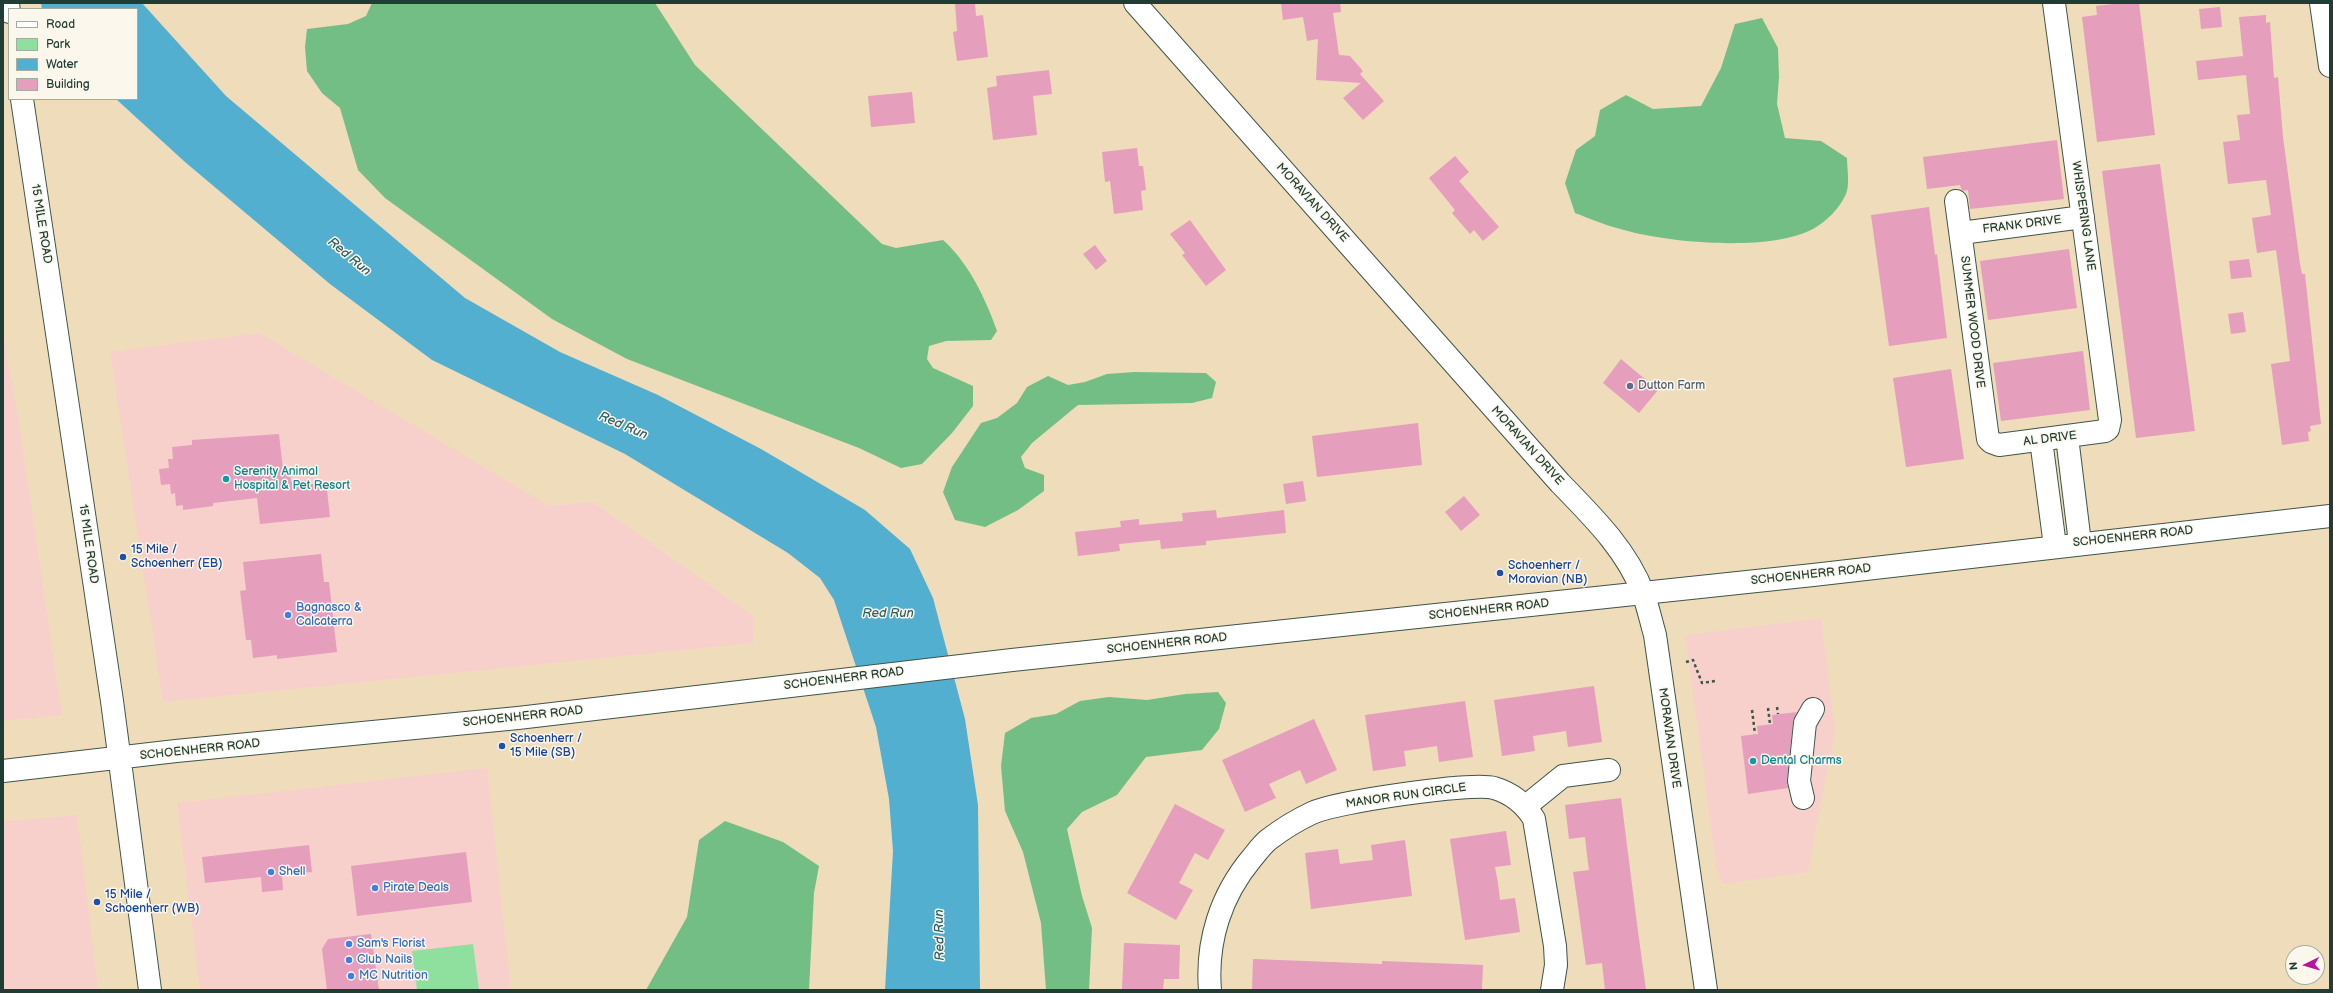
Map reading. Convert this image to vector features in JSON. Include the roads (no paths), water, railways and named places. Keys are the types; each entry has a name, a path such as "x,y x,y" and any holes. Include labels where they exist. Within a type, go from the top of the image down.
{"main road":[{"name":"MORAVIAN DRIVE","path":"1136,3 1560,483 1598,523 1627,561 1643,593 1655,635 1706,990"},
{"name":"WHISPERING LANE","path":"2054,3 2110,420 2108,429"},
{"path":"2322,3 2330,66"},
{"name":"15 MILE ROAD","path":"22,100 120,758 150,990"},
{"name":"SUMMER WOOD DRIVE","path":"1956,201 1986,433 1991,442"},
{"name":"FRANK DRIVE","path":"1961,233 2083,217"},
{"name":"AL DRIVE","path":"1991,442 1999,445 2101,433 2108,429"},
{"path":"2067,437 2080,543"},
{"path":"2041,440 2055,546"},
{"name":"SCHOENHERR ROAD","path":"3,771 518,718 1012,660 1813,575 2080,543 2330,516"},
{"path":"1803,798 1799,781 1805,723 1813,709"},
{"path":"1526,806 1563,776 1609,770"},
{"name":"MANOR RUN CIRCLE","path":"1210,990 1208,976 1213,932 1221,907 1237,876 1267,841 1313,812 1336,806 1477,785 1494,788 1506,793 1526,806 1534,819 1555,946 1556,965 1552,990"}],"water":[{"name":"Red Run","path":"3,3 142,3 226,96 465,298 560,352 658,395 761,449 865,510 910,549 933,598 965,719 978,805 980,990 885,990 893,851 889,799 876,727 834,600 820,578 788,553 625,454 432,360 330,284 185,162 117,100 138,100 138,8 8,8"}],"place":[{"name":"Dutton Farm","path":"1630,386"},
{"name":"Serenity Animal Hospital & Pet Resort","path":"226,479"},
{"name":"15 Mile / Schoenherr (EB)","path":"123,557"},
{"name":"Schoenherr / Moravian (NB)","path":"1500,573"},
{"name":"Bagnasco & Calcaterra","path":"288,615"},
{"name":"Schoenherr / 15 Mile (SB)","path":"502,746"},
{"name":"Dental Charms","path":"1753,761"},
{"name":"Shell","path":"271,872"},
{"name":"Pirate Deals","path":"375,888"},
{"name":"15 Mile / Schoenherr (WB)","path":"97,902"},
{"name":"Sam's Florist","path":"349,944"},
{"name":"Club Nails","path":"349,960"},
{"name":"MC Nutrition","path":"351,976"}]}
